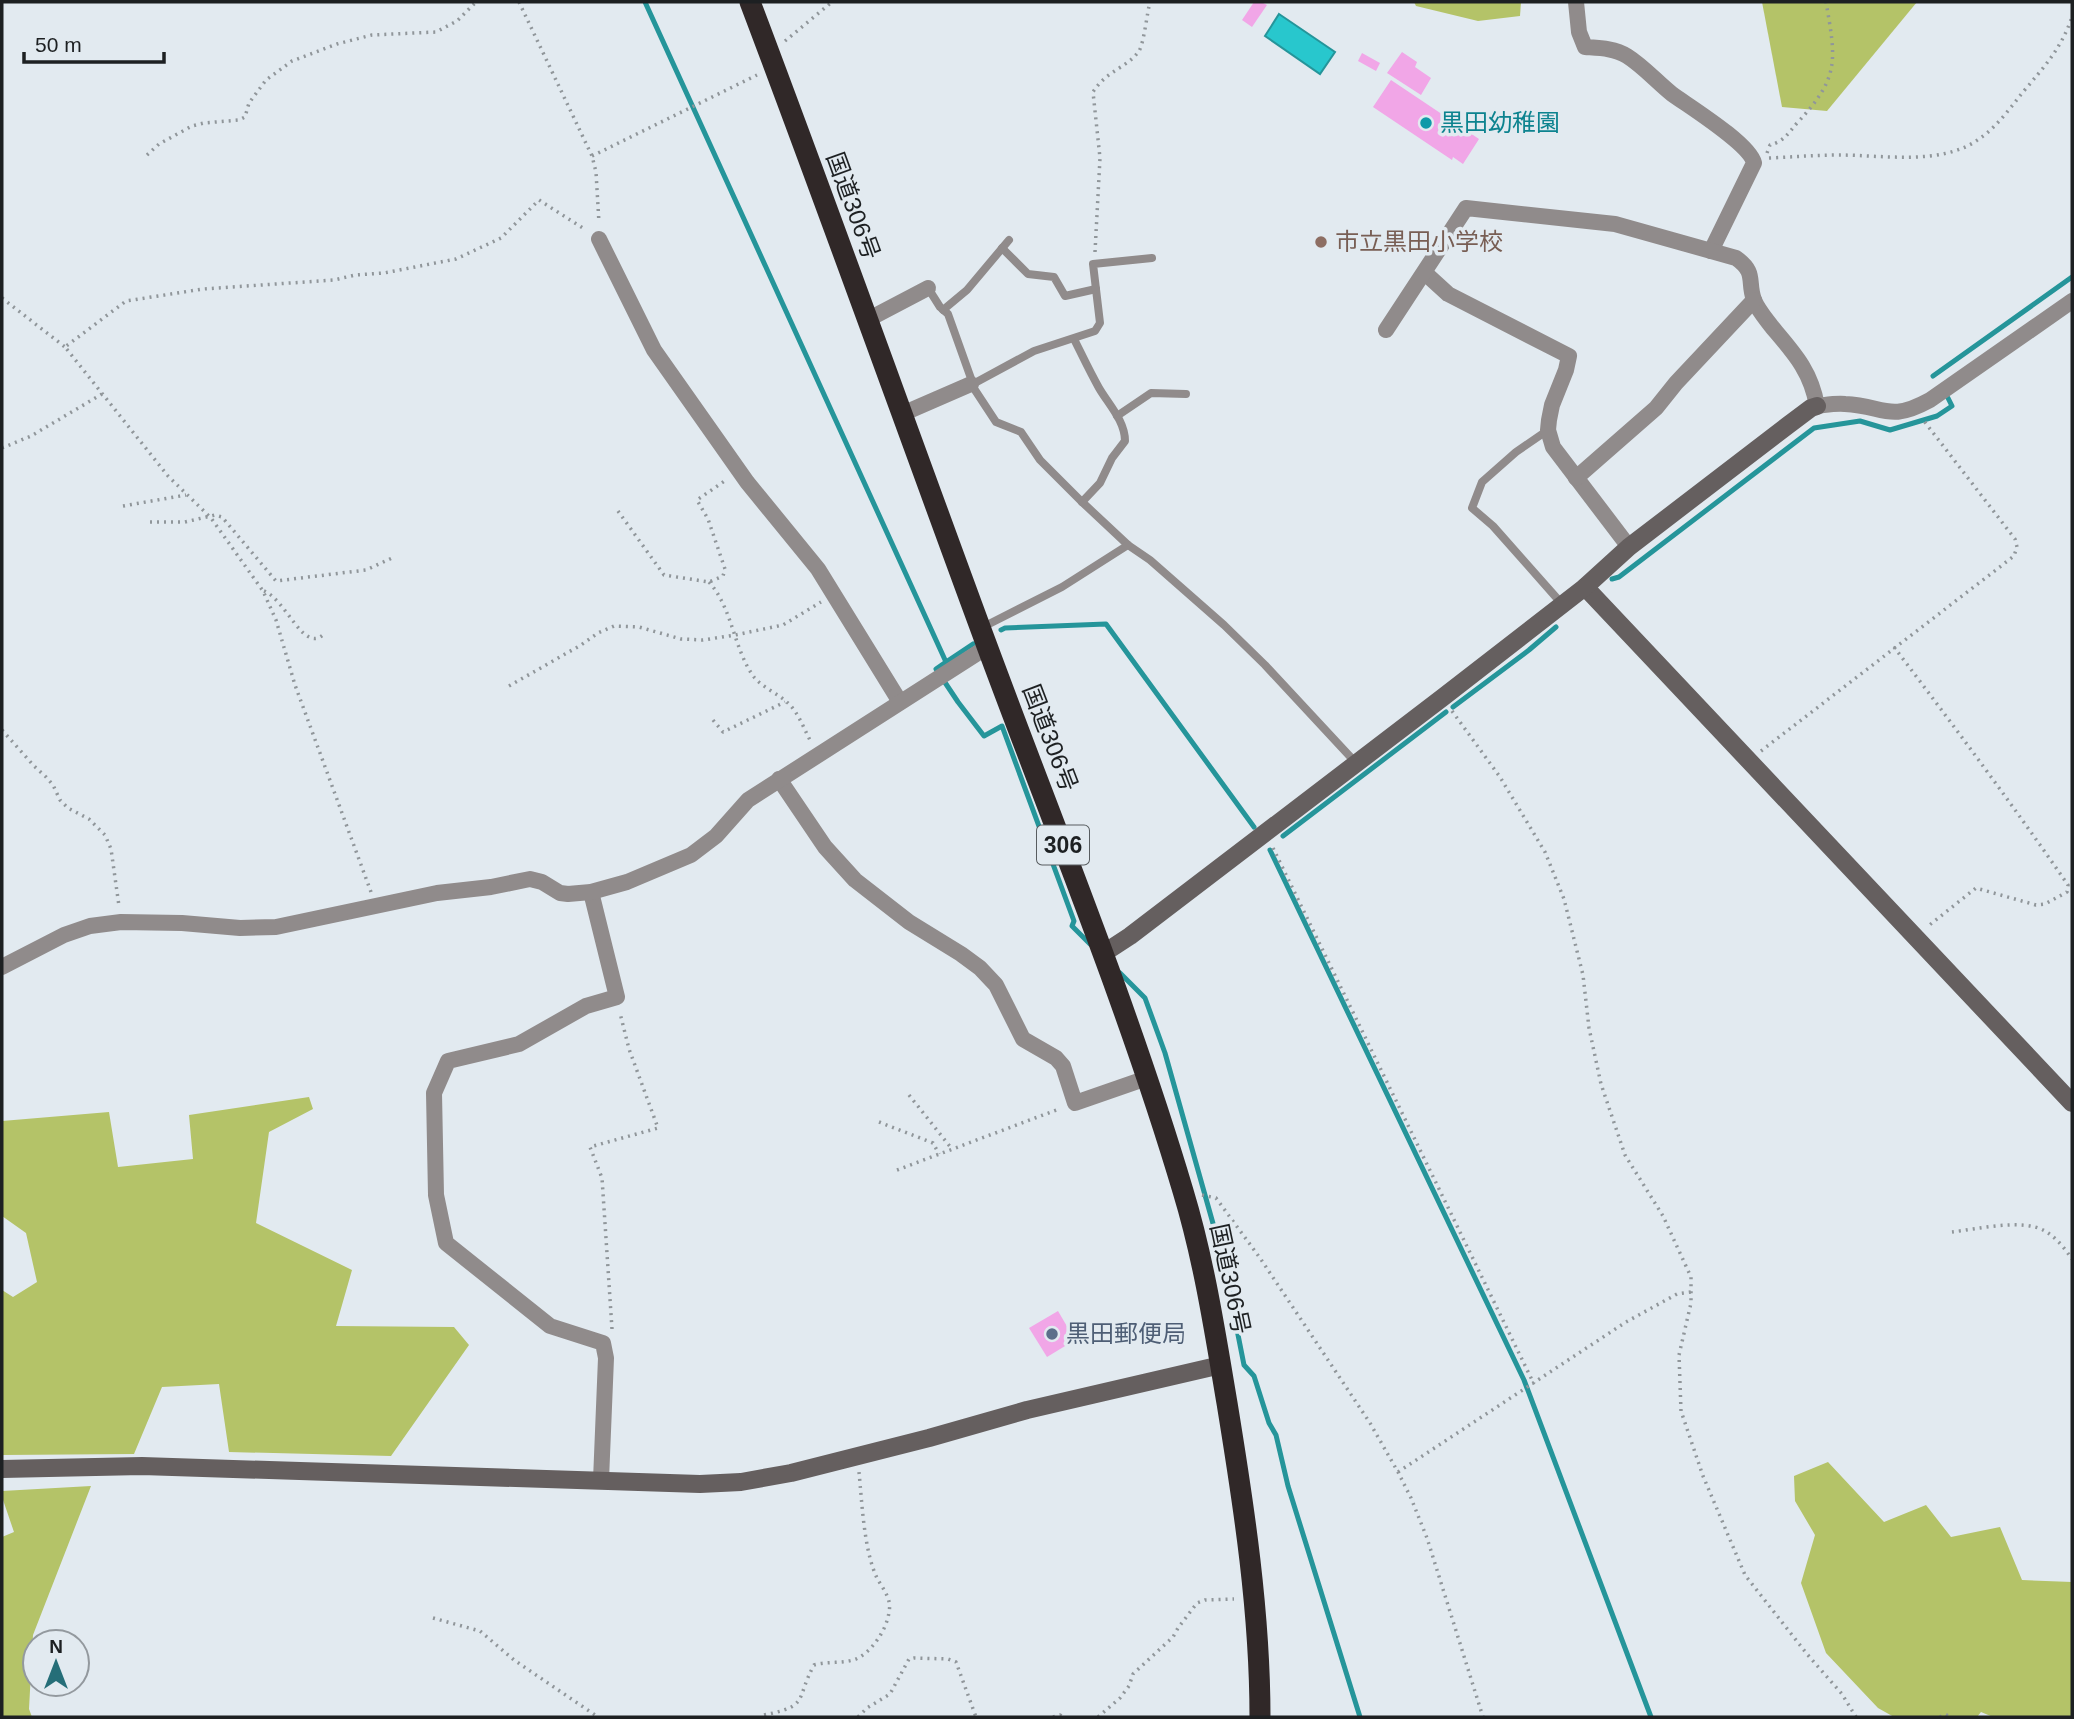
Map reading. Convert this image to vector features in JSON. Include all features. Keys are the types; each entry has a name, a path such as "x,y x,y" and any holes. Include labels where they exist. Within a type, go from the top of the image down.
{"highway":[{"name":"国道306号","path":"750,2 984,638 1104,953 1187,1205 1202,1263 1240,1480 1254,1599 1260,1717"}],"street":[{"path":"1576,2 1579,32 1584,47 1614,50 1626,55 1734,139 1753,158 1754,163 1711,251"},
{"path":"1386,330 1466,208 1615,224 1736,258 1745,265 1751,274 1754,300 1762,315 1803,365 1814,387 1817,405"},
{"path":"599,239 654,350 739,471 818,569 900,702"},
{"path":"1425,273 1448,294 1569,356 1552,405 1548,430 1553,447 1629,547"},
{"path":"867,320 928,288"},
{"path":"1576,478 1656,408 1754,300"},
{"path":"1104,953 1357,764 1585,587 1629,547 1811,408 1817,405 1844,404 1886,413 1914,409 2072,301"},
{"path":"902,414 972,384"},
{"path":"1585,587 2072,1103"},
{"path":"2,967 64,935 90,926 121,922 240,928 276,927 437,893 491,887 530,879 560,892 591,892 627,882 691,855 716,836 748,800 900,702 984,638"},
{"path":"779,779 837,863 909,922 980,968 996,985 1023,1039 1056,1058 1063,1066 1075,1103 1147,1079"},
{"path":"591,892 617,997 586,1006 519,1044 448,1060 434,1093 436,1195 446,1243 550,1326 603,1343 606,1358 601,1480"},
{"path":"2,1469 142,1466 719,1484 791,1473 1027,1410 1220,1365"}],"lane":[{"path":"943,310 967,290 1009,240"},
{"path":"1002,248 1028,274 1054,277 1065,296 1096,289"},
{"path":"972,384 1034,351 1091,333 1098,327 1100,323 1093,264 1152,258"},
{"path":"928,288 948,314 972,384 996,422 1021,432 1040,460 1082,502 1128,545 1150,560 1224,625 1357,764"},
{"path":"1074,339 1117,416 1125,441 1112,457 1100,483 1082,502"},
{"path":"1117,416 1151,393 1186,394"},
{"path":"1548,430 1516,452 1482,482 1472,508 1493,526 1562,604"},
{"path":"984,638 1128,545"}],"path":[{"path":"147,155 159,144 192,127 245,117 249,103 266,80 292,61 372,34 436,32 457,21 477,2"},
{"path":"519,2 592,156 598,194 599,239"},
{"path":"592,156 771,58 783,43 832,2"},
{"path":"1095,264 1100,158 1093,92 1107,75 1131,60 1141,48 1150,2"},
{"path":"1825,2 1833,56 1831,73 1818,100 1782,142 1770,145 1765,158 1814,155 1927,157 1960,150 1980,139 2006,113 2064,40 2072,17"},
{"path":"65,347 126,301 203,289 334,280 456,260 501,239 539,200 599,239"},
{"path":"2,298 65,347 168,476 209,516 263,591 276,620 295,685 377,906"},
{"path":"2,448 31,436 102,394"},
{"path":"1749,760 2014,556 2017,547 2015,539 1914,409"},
{"path":"618,511 664,575 709,582 723,576 725,569 708,519 697,500 739,471"},
{"path":"123,506 187,495"},
{"path":"150,523 185,522 215,515 222,517 276,581 349,573 392,558"},
{"path":"709,582 722,600 753,675 786,702 821,754"},
{"path":"263,591 280,602 306,636 315,640 325,633"},
{"path":"509,686 614,626 639,627 690,640 735,635 783,625 834,595"},
{"path":"1894,648 1992,776 2011,807 2068,885 2067,892 2045,904 2036,905 1976,888 1916,937"},
{"path":"1442,698 1500,777 1545,852 1564,899 1583,975 1589,1028 1601,1084 1625,1155 1663,1216 1692,1277 1692,1303 1679,1355 1681,1411 1703,1476 1745,1575 1842,1694 1856,1717"},
{"path":"713,720 723,732 786,702"},
{"path":"2,730 46,776 60,800 68,808 89,819 105,835 111,849 121,922"},
{"path":"1264,834 1270,841 1532,1385"},
{"path":"603,1343 612,1327 602,1178 590,1147 658,1128 629,1049 617,997"},
{"path":"909,1095 953,1149"},
{"path":"897,1170 1075,1103"},
{"path":"879,1122 933,1143 939,1154"},
{"path":"1199,1195 1216,1198 1260,1258 1370,1423 1398,1472 1427,1538 1483,1717"},
{"path":"1952,1232 2021,1225 2037,1227 2061,1244 2072,1259"},
{"path":"1398,1472 1626,1322 1677,1294 1692,1292"},
{"path":"764,1715 793,1707 801,1698 814,1665 855,1659 864,1653 883,1631 890,1612 890,1602 876,1576 870,1552 855,1457"},
{"path":"1098,1717 1120,1698 1129,1686 1133,1674 1173,1637 1197,1603 1205,1600 1254,1599"},
{"path":"433,1618 480,1631 514,1660 598,1717"},
{"path":"858,1717 890,1694 909,1659 914,1658 948,1659 956,1662 976,1717"},
{"path":"1940,1717 1945,1714 1950,1717"},
{"path":"1053,1717 1063,1717"}],"green space":[{"path":"1414,2 1521,2 1520,16 1478,21 1416,6"},
{"path":"1762,2 1917,2 1827,111 1782,107"},
{"path":"309,1097 313,1109 269,1132 256,1223 352,1270 336,1326 454,1327 469,1345 391,1456 229,1452 219,1384 162,1387 134,1454 2,1455 2,1290 13,1297 37,1282 26,1233 2,1216 2,1121 109,1112 118,1167 193,1159 189,1115"},
{"path":"1828,1462 1884,1522 1926,1505 1951,1537 2000,1527 2022,1580 2072,1582 2072,1717 1993,1717 1981,1712 1977,1717 1894,1717 1878,1708 1826,1653 1801,1583 1815,1535 1795,1501 1794,1476"},
{"path":"91,1486 36,1628 21,1628 21,1698 30,1698 32,1717 2,1717 2,1537 14,1532 2,1491"}],"water":[{"path":"1279,14 1335,52 1320,74 1265,36"}],"building":[{"path":"1254,2 1267,5 1252,27 1242,20"},
{"path":"1402,52 1417,62 1415,67 1431,78 1421,95 1387,73"},
{"path":"1362,53 1380,63 1376,71 1358,61"},
{"name":"黒田幼稚園","path":"1391,80 1479,139 1463,164 1453,157 1452,160 1373,107"},
{"path":"1058,1311 1075,1340 1047,1357 1029,1328"}],"waterway":[{"path":"645,2 946,662 973,644"},
{"path":"1933,376 2072,277"},
{"path":"1612,579 1619,577 1814,428 1860,421 1890,430 1937,416 1952,406 1948,398"},
{"path":"1001,630 1106,624 1254,827"},
{"path":"1453,707 1556,627"},
{"path":"946,662 936,669 984,736 1002,726 1074,921 1072,926 1090,944"},
{"path":"1283,836 1446,712"},
{"path":"1270,850 1524,1380 1651,1717"},
{"path":"1120,973 1145,998 1165,1053 1223,1259 1244,1365 1254,1376 1269,1423 1276,1435 1288,1486 1360,1717"}],"place":[{"name":"黒田幼稚園","path":"1426,123"},
{"name":"市立黒田小学校","path":"1321,242"},
{"name":"黒田郵便局","path":"1052,1334"}]}
